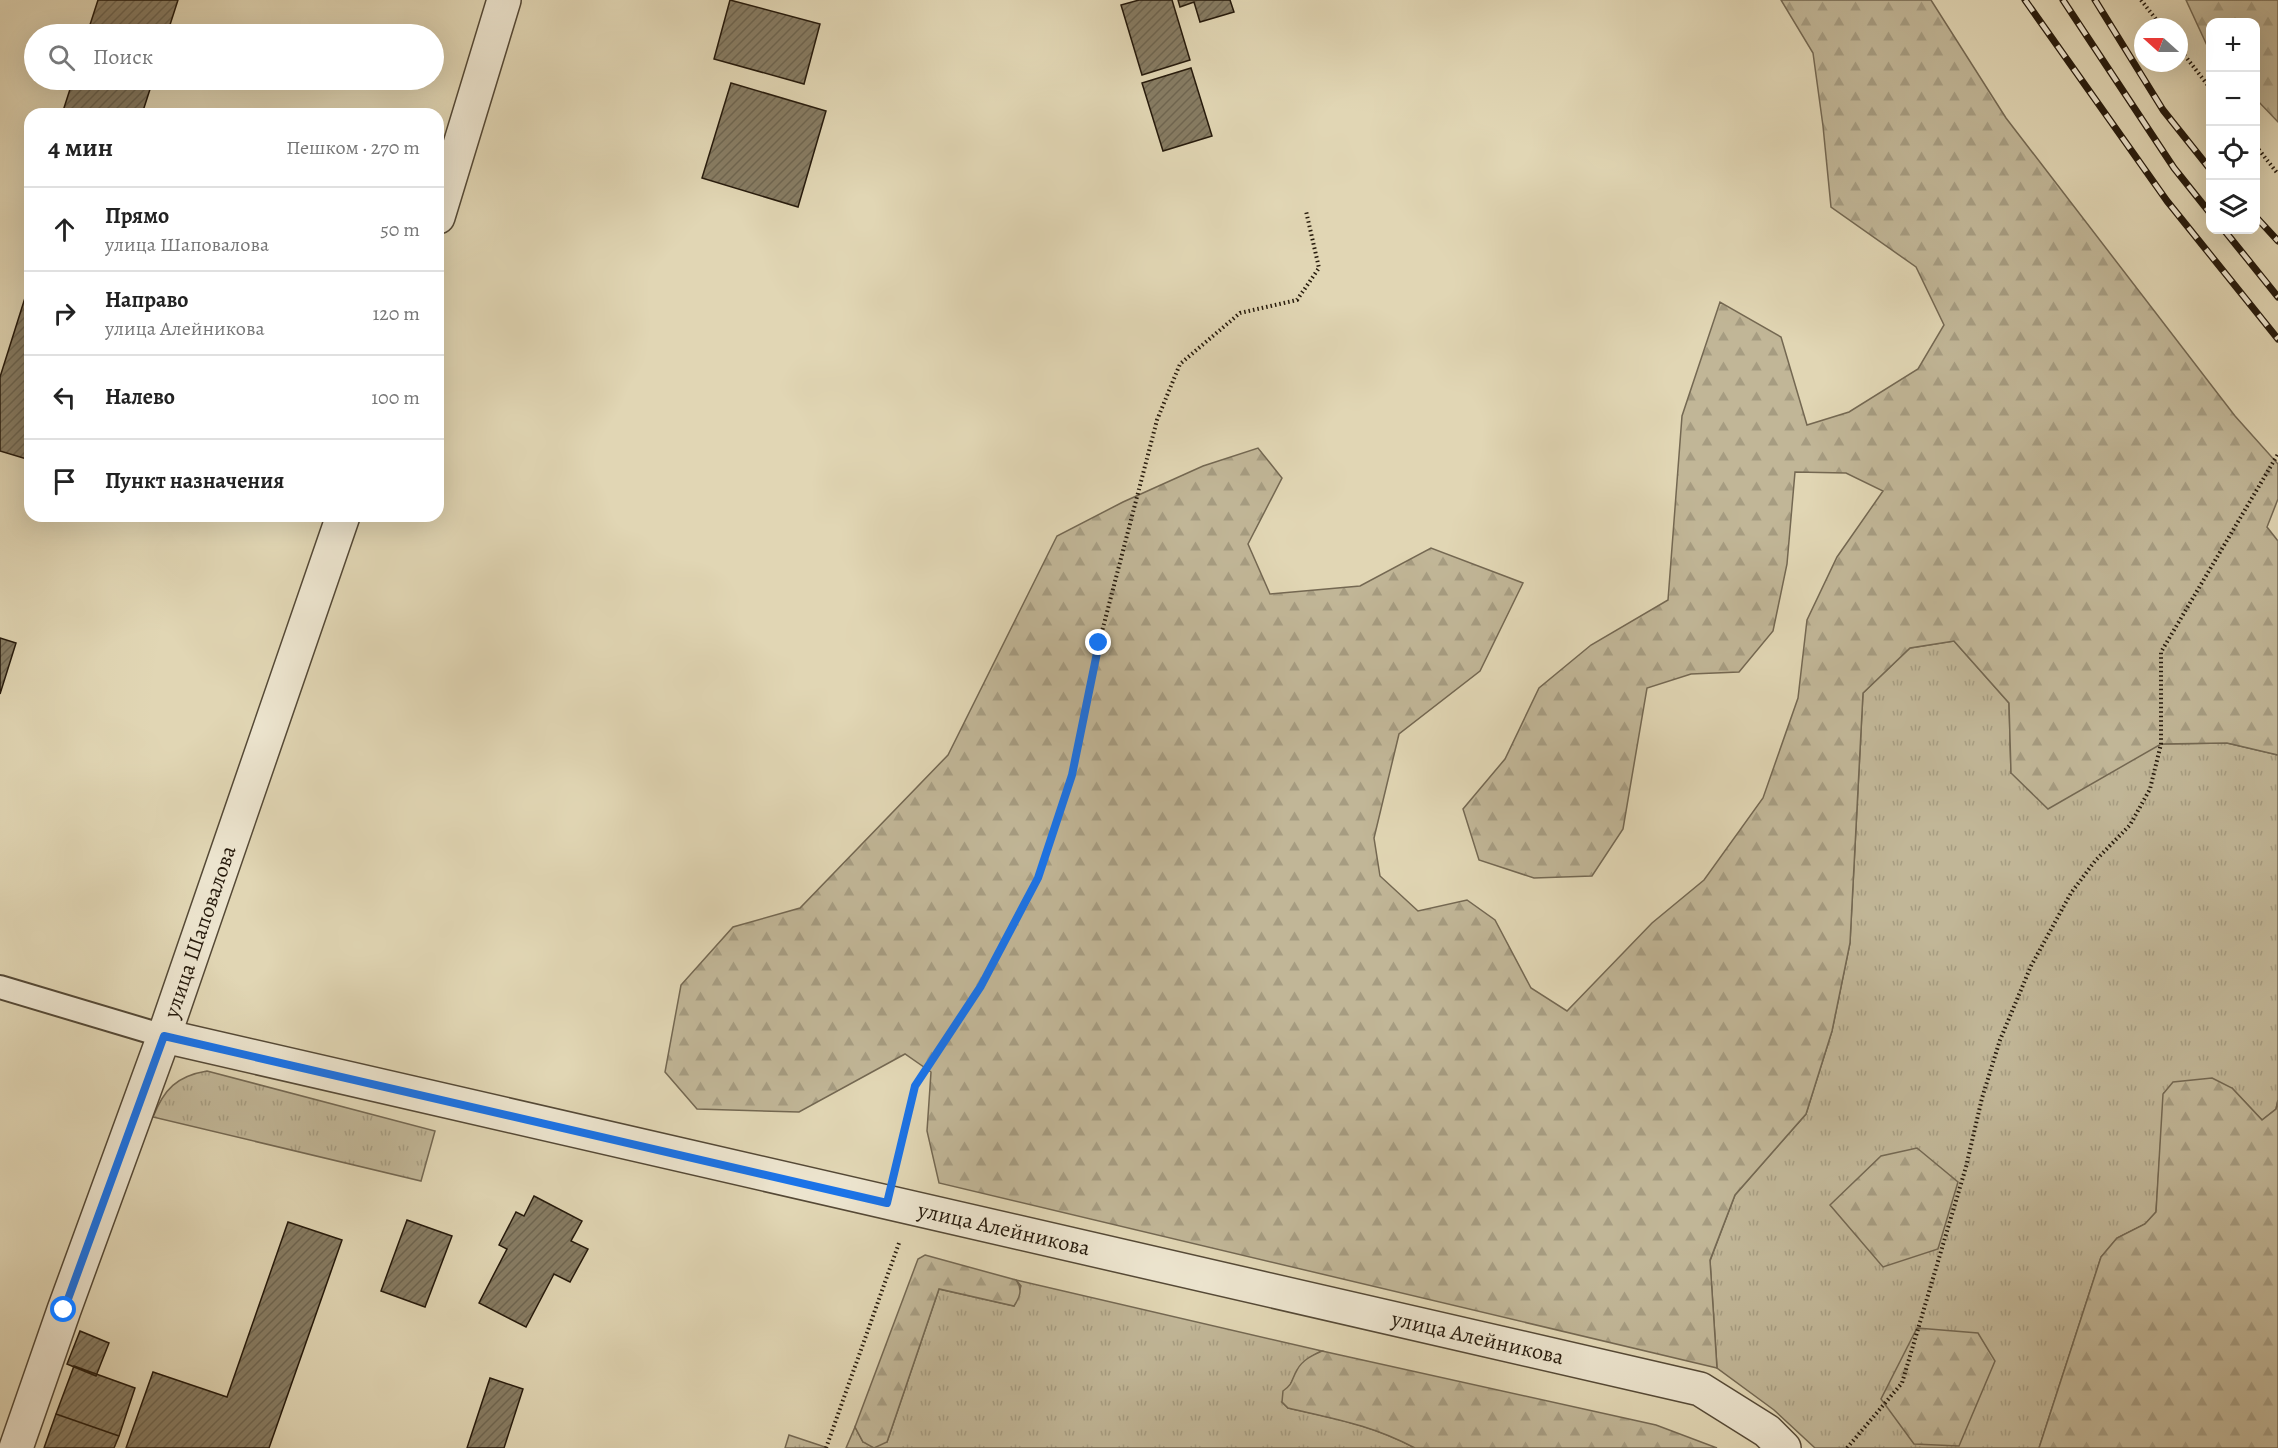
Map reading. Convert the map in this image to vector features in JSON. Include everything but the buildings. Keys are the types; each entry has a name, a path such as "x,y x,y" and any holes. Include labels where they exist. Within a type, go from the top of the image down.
{"street":[{"path":"444,197 504,0"},
{"name":"улица Шаповалова","path":"16,1448 164,1036 341,522"},
{"name":"улица Алейникова","path":"164,1036 1700,1389 1767,1431 1784,1448"}],"lane":[{"name":"улица Алейникова","path":"0,987 164,1036"}],"path":[{"path":"2141,0 2155,18"},
{"path":"2188,59 2206,82"},
{"path":"2260,151 2278,174"},
{"path":"826,1448 899,1206 915,1086 981,986 1038,878 1072,775 1099,643 1157,420 1180,364 1240,313 1297,300 1319,268 1306,211"},
{"path":"1847,1448 1902,1383 1966,1167 1982,1098 2000,1040 2031,966 2071,893 2095,861 2130,825 2150,789 2160,744 2161,652 2278,454"}],"green space":[{"path":"1781,0 1931,0 2006,118 2235,416 2278,464 2278,499 2267,527 2278,541 2278,755 2227,743 2161,744 2048,809 2011,773 2009,703 1954,641 1910,648 1863,693 1850,943 1832,1031 1806,1114 1735,1195 1710,1260 1717,1368 939,1183 927,1131 931,1072 905,1054 799,1112 697,1109 665,1072 681,985 733,927 800,908 948,755 1057,536 1123,502 1203,466 1258,448 1282,478 1248,544 1270,594 1360,586 1431,548 1523,583 1480,671 1399,734 1374,838 1380,876 1418,911 1467,900 1495,920 1531,988 1567,1011 1652,923 1704,880 1763,798 1798,698 1807,620 1837,557 1883,491 1846,473 1795,472 1787,564 1773,631 1739,672 1691,674 1647,688 1623,829 1592,876 1534,878 1479,860 1463,809 1505,759 1539,688 1591,645 1668,600 1682,416 1720,302 1781,337 1807,425 1849,412 1918,369 1944,325 1916,267 1831,207 1813,53"},
{"path":"2186,0 2278,0 2278,122 2260,103 2260,18 2206,18 2206,43"},
{"path":"1954,641 2009,703 2011,773 2161,744 2227,743 2278,755 2278,1100 2276,1109 2262,1120 2232,1088 2164,1093 2156,1212 2145,1224 2117,1238 2101,1257 2039,1448 1815,1448 1774,1410 1717,1368 1710,1261 1735,1195 1806,1114 1832,1031 1850,943 1863,693 1910,648"},
{"path":"207,1071 435,1131 421,1181 153,1117 167,1091 173,1085 187,1076"},
{"path":"2212,1078 2232,1088 2262,1120 2276,1109 2278,1100 2278,1448 2039,1448 2101,1257 2117,1238 2145,1224 2156,1212 2163,1094 2173,1082"},
{"path":"1917,1148 1958,1182 1938,1249 1883,1267 1830,1205 1881,1156"},
{"path":"925,1255 1016,1280 1020,1290 1019,1296 1014,1306 939,1289 887,1442 874,1448 863,1442 855,1427 918,1259"},
{"path":"1016,1280 1322,1351 1313,1355 1301,1366 1282,1402 1288,1408 1369,1428 1415,1448 846,1448 855,1427 863,1442 887,1442 939,1289 1014,1306 1021,1286"},
{"path":"1917,1328 1978,1333 1995,1361 1959,1446 1914,1444 1881,1399"},
{"path":"1322,1351 1656,1425 1717,1448 1415,1448 1368,1428 1288,1408 1282,1402 1283,1391 1291,1383 1299,1366"},
{"path":"789,1435 828,1448 785,1448"}],"railway":[{"path":"2025,0 2167,201 2278,339"},
{"path":"2063,0 2174,168 2206,208"},
{"path":"2095,0 2163,110 2206,164"},
{"path":"2260,221 2278,241"},
{"path":"2227,234 2278,297"}],"route":[{"path":"64,1310 164,1036 887,1203 915,1086 981,986 1038,878 1072,775 1099,643"}]}
